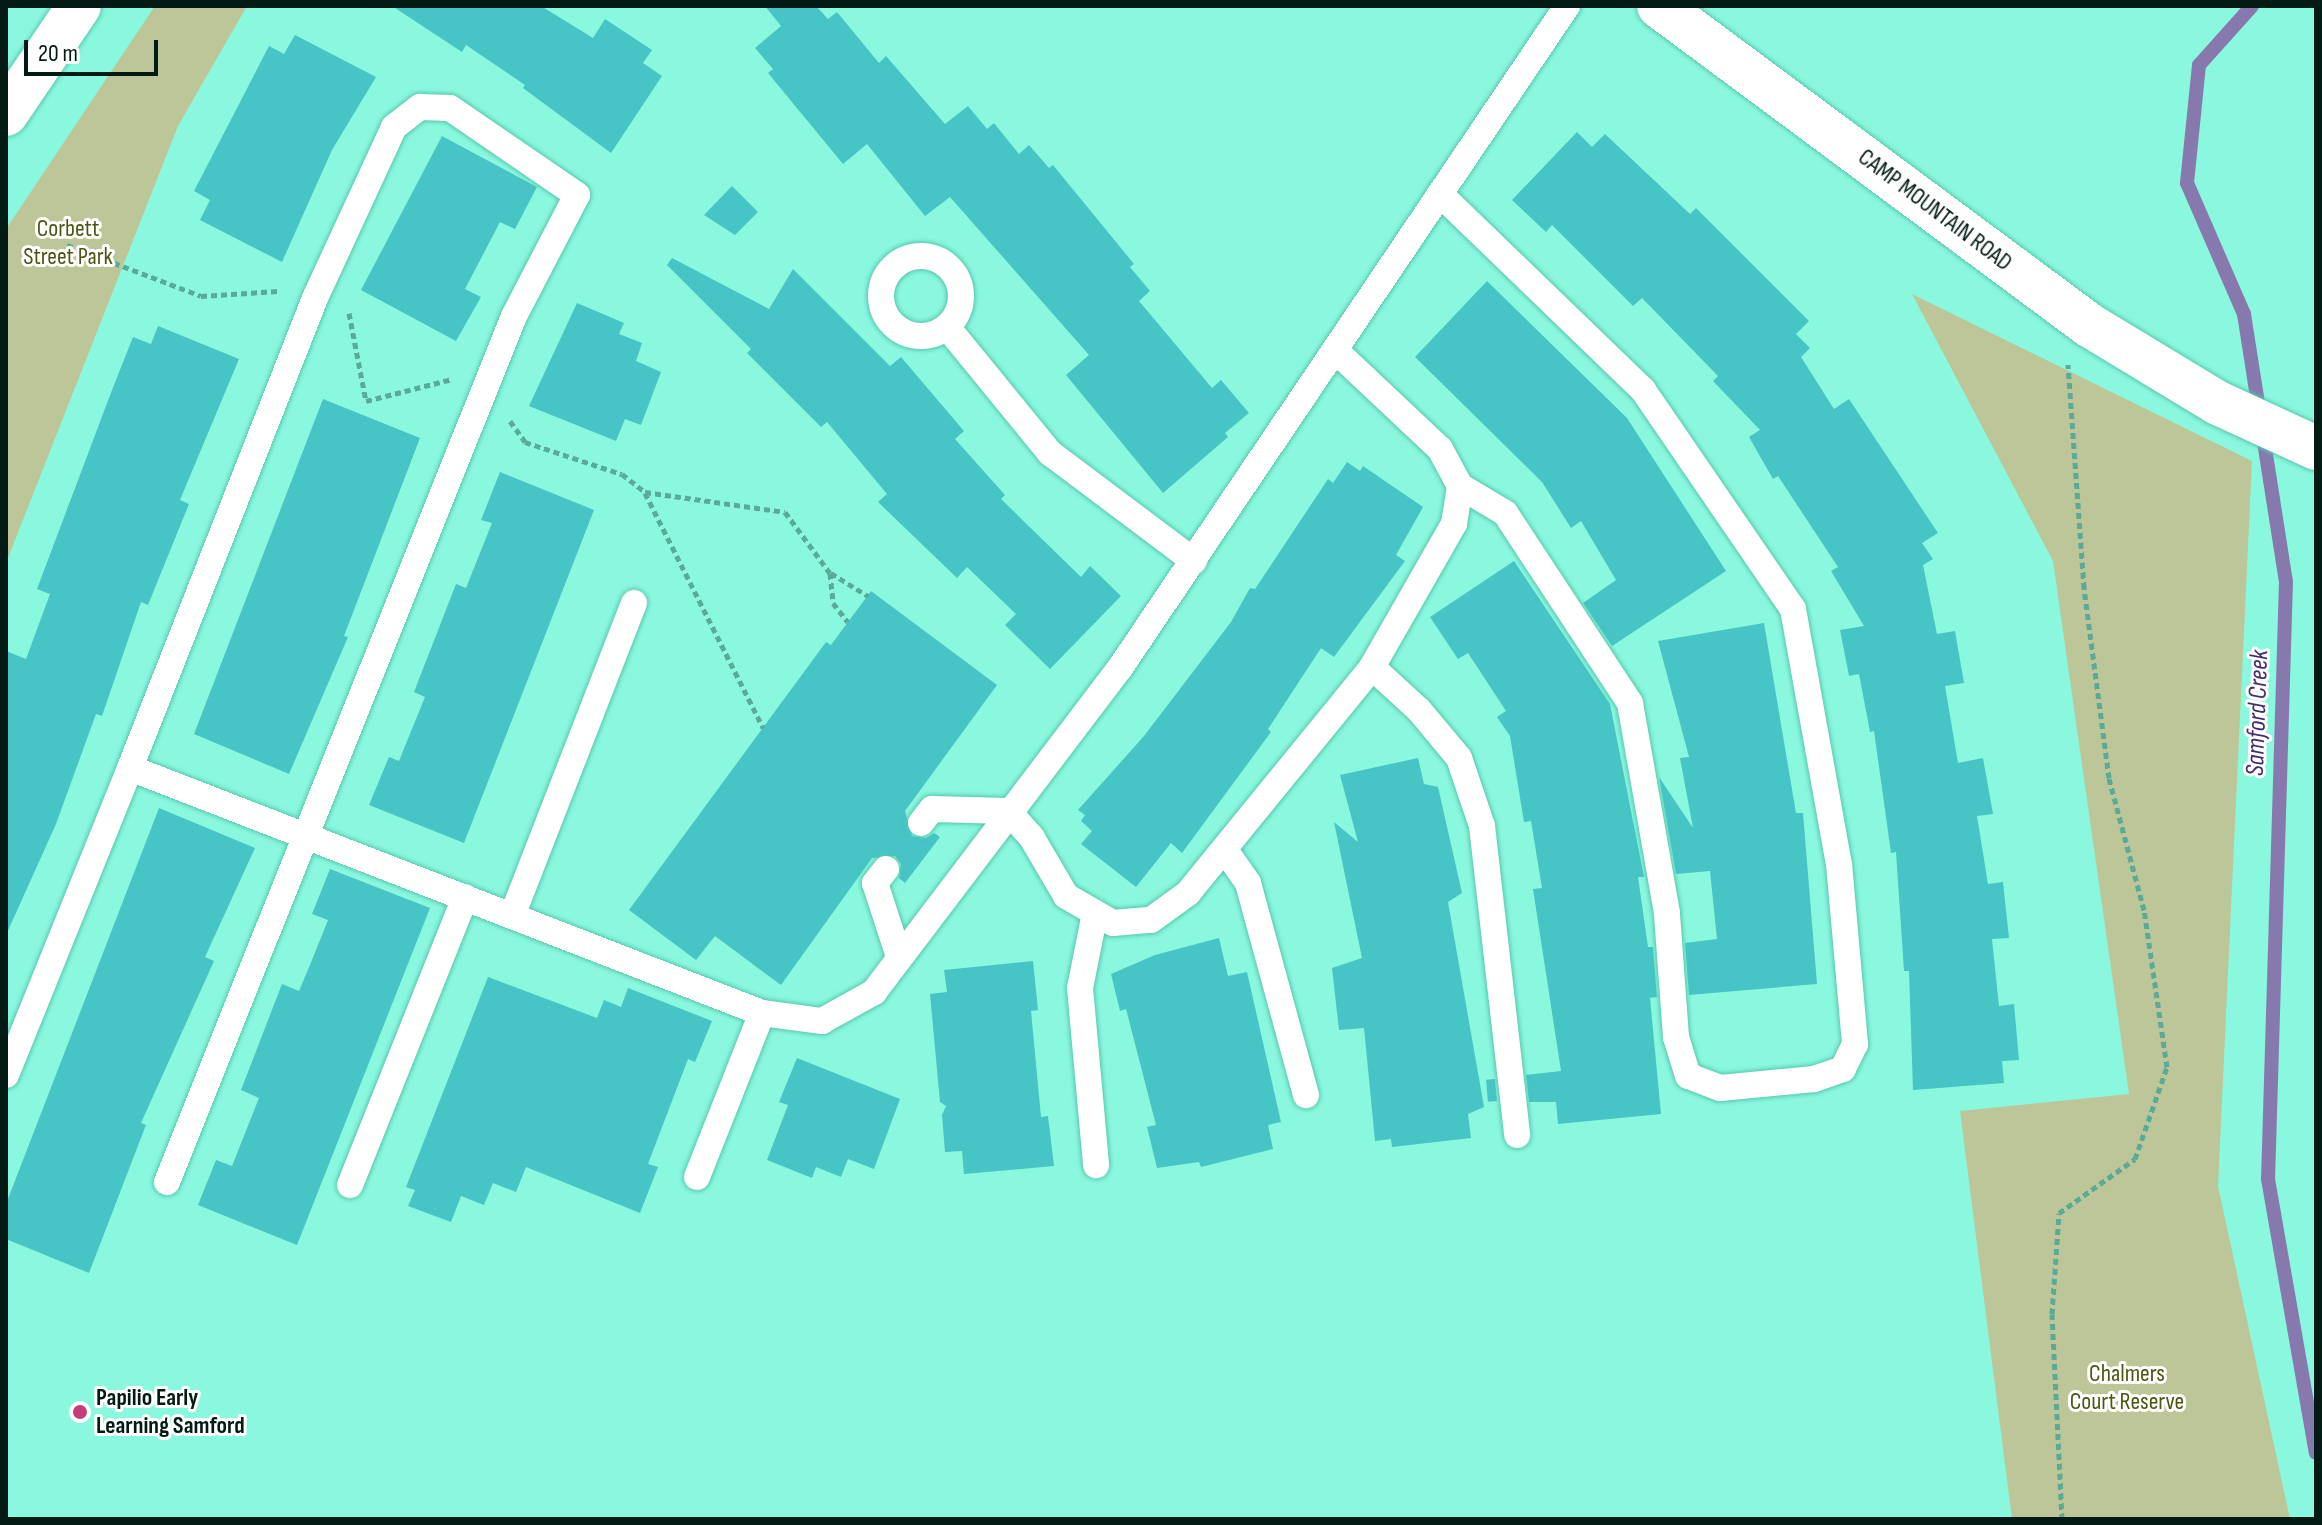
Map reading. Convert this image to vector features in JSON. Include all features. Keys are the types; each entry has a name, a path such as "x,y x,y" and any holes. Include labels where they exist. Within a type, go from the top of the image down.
{"street":[{"path":"6,114 79,6"},
{"name":"CAMP MOUNTAIN ROAD","path":"1659,6 2089,325 2218,403 2316,448"}],"lane":[{"path":"130,768 762,1013 822,1021 874,992 1008,811 1120,668 1567,6"},
{"path":"6,1075 315,298 394,127 420,107 450,108 577,195 530,276 302,834 167,1182"},
{"path":"1336,351 1440,449 1460,486 1505,513 1630,703 1667,913 1676,1037 1688,1076 1720,1088 1814,1079 1843,1069 1855,1044 1839,864 1793,609 1643,390 1440,194"},
{"path":"948,328 1050,453 1194,561"},
{"path":"921,823 932,809 1008,811 1032,838 1066,896 1113,923 1151,920 1188,893 1372,667 1454,524 1460,486"},
{"path":"512,916 634,603"},
{"path":"1372,667 1419,710 1459,758 1482,826 1517,1135"},
{"path":"1225,850 1248,883 1306,1095"},
{"path":"886,869 875,883 899,957"},
{"path":"350,1185 465,897"},
{"path":"1095,913 1080,988 1096,1165"},
{"path":"697,1177 762,1013"}],"path":[{"path":"67,245 201,296 282,290 295,294"},
{"path":"342,304 349,310 366,401 460,377"},
{"path":"2062,1519 2052,1314 2059,1213 2135,1159 2167,1067 2144,910 2109,778 2084,588 2068,361"},
{"path":"505,414 525,442 622,474 645,492 763,728"},
{"path":"645,492 785,512 830,573 868,596"},
{"path":"830,573 833,603 848,622"}],"green space":[{"name":"Corbett Street Park","path":"155,6 247,6 178,126 6,563 6,229"},
{"name":"Chalmers Court Reserve","path":"1912,294 2252,461 2218,1186 2290,1519 2012,1519 1960,1111 2129,1094 2053,561"}],"building":[{"path":"392,6 541,6 593,38 605,19 652,50 643,63 662,76 611,153 523,88 525,85 466,45 462,52"},
{"path":"765,6 816,6 828,19 837,12 879,63 886,56 945,124 968,106 987,129 994,123 1019,154 1029,145 1049,168 1053,165 1134,264 1130,267 1150,291 1139,301 1212,388 1221,380 1249,413 1225,433 1228,437 1163,493 1066,375 1089,355 950,197 925,216 867,144 843,164 768,73 773,69 755,48 781,26"},
{"path":"295,35 376,77 332,150 282,262 200,220 210,200 194,191 269,46 284,54"},
{"path":"1577,132 1592,147 1605,134 1690,214 1696,208 1809,321 1796,334 1810,348 1801,357 1834,409 1849,399 1938,533 1922,543 1933,559 1923,565 1937,634 1955,631 1964,683 1945,686 1958,763 1983,758 1993,814 1977,816 1988,884 2003,882 2009,938 1992,939 1999,1006 2014,1004 2019,1060 2002,1061 2004,1083 1913,1090 1909,971 1904,971 1896,852 1891,853 1874,731 1870,732 1859,674 1849,676 1840,630 1864,626 1831,571 1838,567 1778,476 1773,479 1749,437 1760,430 1713,381 1718,376 1642,298 1633,306 1552,225 1546,232 1512,200"},
{"path":"442,136 537,187 515,229 500,222 465,289 481,297 456,341 361,290"},
{"path":"732,186 758,212 735,235 704,215"},
{"path":"672,258 769,309 793,269 890,366 901,357 964,431 955,439 1005,495 1001,499 1081,577 1090,566 1121,596 1050,669 1005,625 1016,614 967,567 957,578 878,502 887,494 827,422 821,427 747,353 751,349 667,265"},
{"path":"1487,281 1627,418 1726,571 1612,646 1583,603 1616,580 1581,521 1571,528 1542,482 1415,357"},
{"path":"577,303 624,323 619,334 642,343 636,361 661,372 641,425 625,419 616,441 529,406"},
{"path":"158,326 239,359 180,500 189,504 148,605 141,602 102,716 96,714 56,824 6,935 6,651 26,659 50,594 37,589 133,337 151,344"},
{"path":"323,399 420,438 344,636 348,637 289,774 194,734"},
{"path":"1347,462 1360,471 1363,466 1423,507 1396,555 1405,561 1334,657 1321,648 1268,729 1271,732 1182,853 1171,843 1136,887 1081,844 1092,831 1081,821 1085,815 1078,810 1144,736 1231,622 1250,588 1255,589 1328,479 1333,483"},
{"path":"500,472 594,510 464,843 369,805 389,757 399,761 425,697 414,692 456,584 466,588 492,523 481,520"},
{"path":"1514,561 1610,704 1644,877 1638,877 1648,947 1653,947 1657,997 1650,998 1661,1114 1558,1124 1556,1102 1529,1102 1526,1075 1561,1071 1533,889 1542,888 1531,821 1524,822 1510,736 1497,717 1506,711 1468,653 1458,659 1430,617"},
{"path":"871,591 997,685 905,811 912,836 926,838 934,833 940,837 905,883 899,878 901,864 895,856 872,858 781,985 715,936 696,960 629,910 826,642 831,645"},
{"path":"1764,623 1796,813 1803,813 1817,984 1689,995 1685,943 1717,939 1710,871 1676,874 1659,777 1693,828 1680,758 1689,757 1658,641"},
{"path":"1418,758 1424,784 1438,787 1462,893 1448,902 1484,1107 1468,1114 1471,1138 1392,1147 1391,1139 1375,1141 1364,1028 1339,1030 1332,968 1362,958 1334,822 1358,842 1340,775"},
{"path":"159,808 255,848 205,957 214,961 141,1123 146,1125 89,1273 6,1239 6,1204"},
{"path":"330,869 430,908 297,1245 198,1205 216,1160 232,1166 259,1098 241,1090 282,984 299,991 312,960 328,920 312,914"},
{"path":"1219,938 1228,976 1247,972 1281,1122 1268,1125 1273,1149 1201,1167 1199,1162 1157,1168 1147,1127 1156,1125 1126,1009 1120,1011 1111,974 1155,955"},
{"path":"1033,961 1038,1010 1031,1011 1041,1117 1048,1116 1054,1166 964,1174 962,1151 945,1152 942,1115 946,1106 940,1102 930,994 947,992 944,970"},
{"path":"488,977 597,1018 604,1000 621,1007 628,988 712,1021 695,1062 688,1059 648,1164 658,1167 640,1213 526,1167 516,1192 493,1183 484,1205 461,1196 451,1222 408,1206 415,1190 406,1187"},
{"path":"797,1058 900,1099 874,1169 848,1159 841,1177 816,1167 812,1178 767,1160 788,1105 779,1102"},
{"path":"1495,1079 1497,1101 1488,1102 1486,1080"}],"waterway":[{"name":"Samford Creek","path":"2252,6 2199,65 2187,183 2244,314 2286,581 2268,1179 2316,1453"}],"place":[{"name":"Papilio Early Learning Samford","path":"80,1412"}]}
